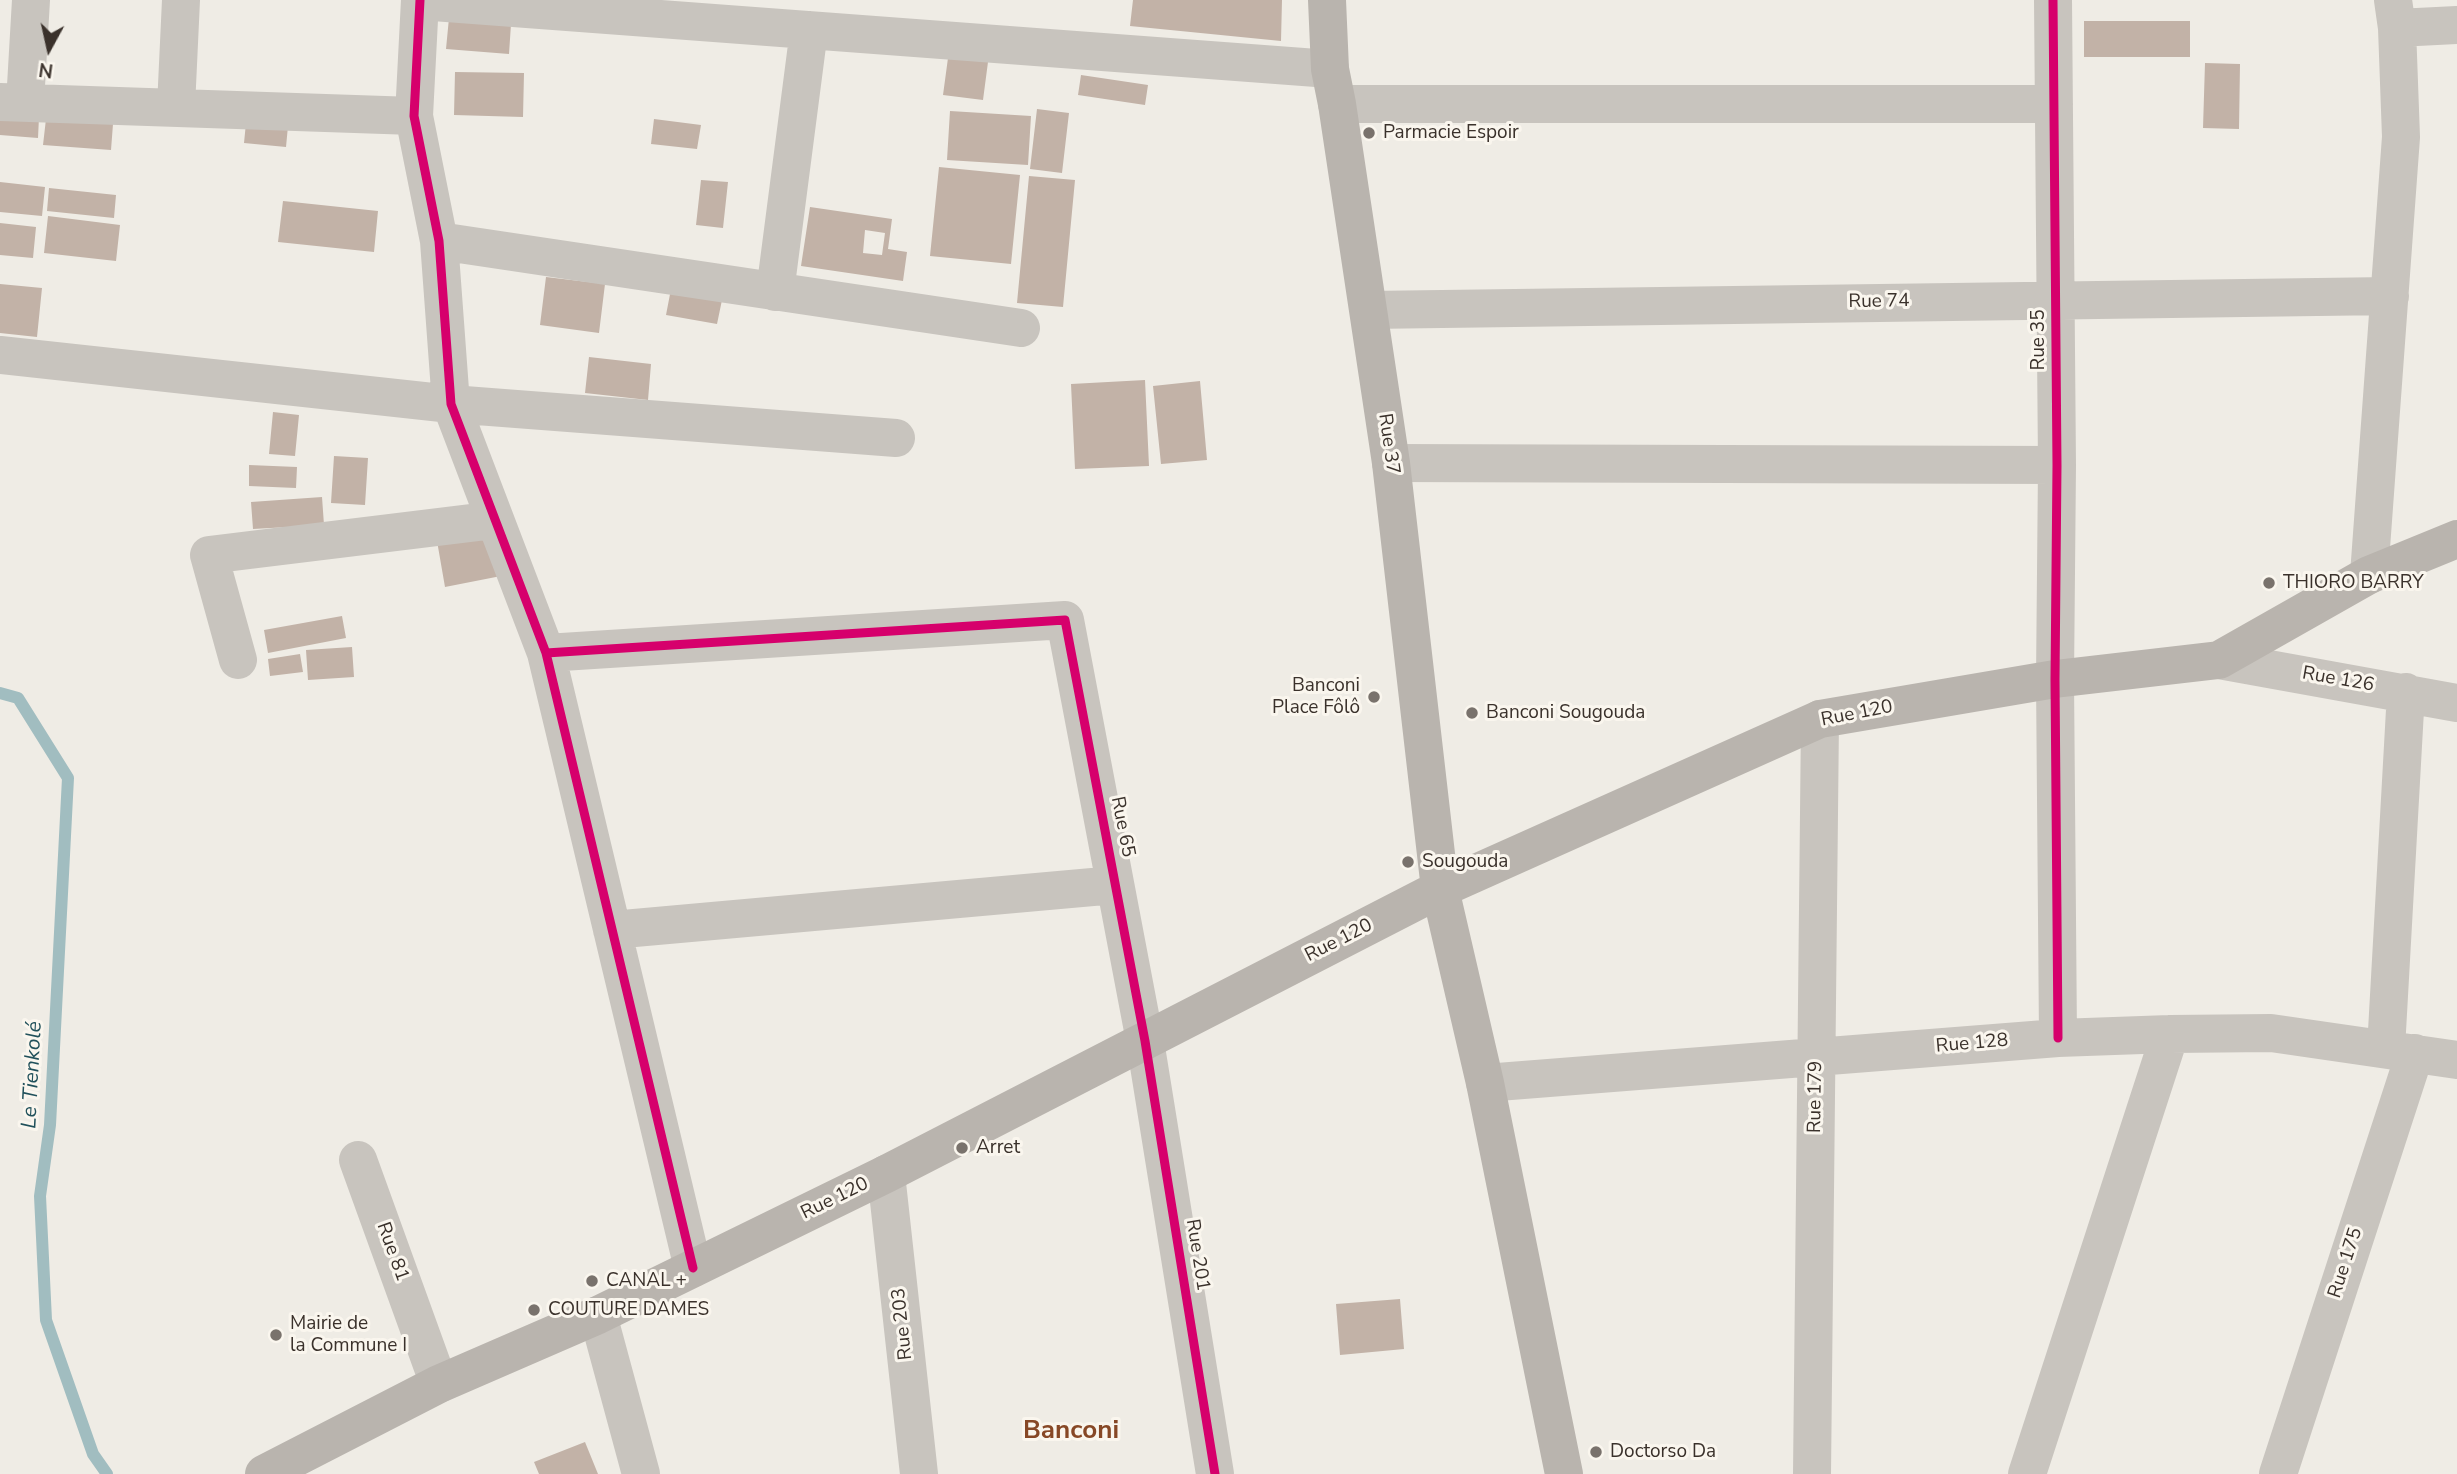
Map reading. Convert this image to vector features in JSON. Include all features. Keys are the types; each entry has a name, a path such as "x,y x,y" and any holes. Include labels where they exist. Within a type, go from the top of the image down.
{"main road":[{"name":"Rue 37","path":"1327,0 1334,86 1391,463 1440,889 1485,1083 1564,1474"},
{"name":"Rue 120","path":"264,1474 439,1384 598,1315 886,1174 1440,889 1820,719 2055,679 2219,660 2369,575 2457,538"}],"street":[{"path":"32,0 12,102 414,116"},
{"path":"176,107 181,0"},
{"name":"Rue 35","path":"2053,0 2058,1038"},
{"path":"693,1268 546,653 451,404 439,241 414,116 420,1 809,30 1334,86 2054,104"},
{"path":"2369,575 2401,136 2395,14 2457,25"},
{"path":"775,292 809,30"},
{"path":"439,241 1021,328"},
{"name":"Rue 74","path":"1369,310 2389,296"},
{"path":"0,355 451,404 896,438"},
{"path":"1391,463 2057,465"},
{"path":"238,660 209,555 495,520"},
{"name":"Rue 65","path":"546,653 1065,620 1145,1041"},
{"name":"Rue 126","path":"2219,660 2457,703"},
{"name":"Rue 175","path":"2278,1474 2400,1051 2406,692"},
{"name":"Rue 179","path":"1812,1474 1820,719"},
{"path":"612,930 1115,886"},
{"name":"Rue 128","path":"1485,1083 2058,1038 2170,1034 2271,1033 2457,1060"},
{"path":"2027,1474 2170,1034"},
{"name":"Rue 201","path":"1145,1041 1215,1474"},
{"name":"Rue 81","path":"358,1160 439,1384"},
{"name":"Rue 203","path":"886,1174 919,1474"},
{"path":"598,1315 640,1474"}],"building":[{"path":"1133,0 1282,0 1281,41 1130,26"},
{"path":"449,18 511,24 509,54 446,49"},
{"path":"2084,21 2190,21 2190,57 2084,57"},
{"path":"948,58 988,62 983,100 943,95"},
{"path":"2205,63 2240,64 2239,129 2203,128"},
{"path":"455,72 524,73 523,117 454,115"},
{"path":"1081,75 1148,85 1145,105 1078,95"},
{"path":"1037,109 1069,113 1062,173 1030,169"},
{"path":"950,111 1031,116 1028,165 947,160"},
{"path":"0,114 39,117 38,138 0,135"},
{"path":"46,119 113,124 111,150 43,145"},
{"path":"654,119 701,125 697,149 651,144"},
{"path":"246,123 288,126 286,147 244,143"},
{"path":"939,167 1020,175 1011,264 930,256"},
{"path":"1029,176 1075,180 1063,307 1017,303"},
{"path":"701,180 728,182 723,228 696,225"},
{"path":"0,182 45,187 42,216 0,212"},
{"path":"49,188 116,195 114,218 47,211"},
{"path":"283,201 378,211 374,252 278,242"},
{"path":"810,207 892,219 888,249 907,252 903,281 801,266","holes":["865,230 885,233 882,255 863,253"]},
{"path":"48,216 120,225 116,261 44,253"},
{"path":"0,223 36,227 33,258 0,255"},
{"path":"546,277 605,284 599,333 540,325"},
{"path":"0,284 42,288 37,337 0,333"},
{"path":"671,289 722,300 717,324 666,315"},
{"path":"589,357 651,364 648,400 585,393"},
{"path":"1145,380 1149,466 1075,469 1071,384"},
{"path":"1200,381 1207,460 1161,464 1153,386"},
{"path":"273,412 299,415 295,456 269,454"},
{"path":"334,456 368,458 365,505 331,503"},
{"path":"249,465 297,467 296,488 249,486"},
{"path":"322,497 324,525 253,529 251,502"},
{"path":"493,531 501,576 445,587 437,541"},
{"path":"342,616 346,638 268,653 264,630"},
{"path":"352,647 354,677 308,680 306,650"},
{"path":"300,654 303,672 270,676 268,659"},
{"path":"1400,1299 1404,1349 1340,1355 1336,1304"},
{"path":"585,1442 598,1474 539,1474 534,1462"}],"waterway":[{"name":"Le Tienkolé","path":"0,693 18,698 68,778 50,1125 40,1196 46,1320 93,1454 107,1474"}],"cycle path":[{"path":"420,0 414,116 439,241 451,404 546,653 693,1268"},
{"path":"2053,0 2058,1038"},
{"path":"546,653 1065,620 1145,1041 1215,1474"}],"place":[{"name":"Parmacie Espoir","path":"1369,133"},
{"name":"THIORO BARRY","path":"2269,583"},
{"name":"Banconi Place Fôlô","path":"1374,697"},
{"name":"Banconi Sougouda","path":"1472,713"},
{"name":"Sougouda","path":"1408,862"},
{"name":"Arret","path":"962,1148"},
{"name":"CANAL +","path":"592,1281"},
{"name":"COUTURE DAMES","path":"534,1310"},
{"name":"Mairie de la Commune I","path":"276,1335"},
{"name":"Doctorso Da","path":"1596,1452"}],"district":[{"name":"Banconi","path":"1071,1432"}]}
